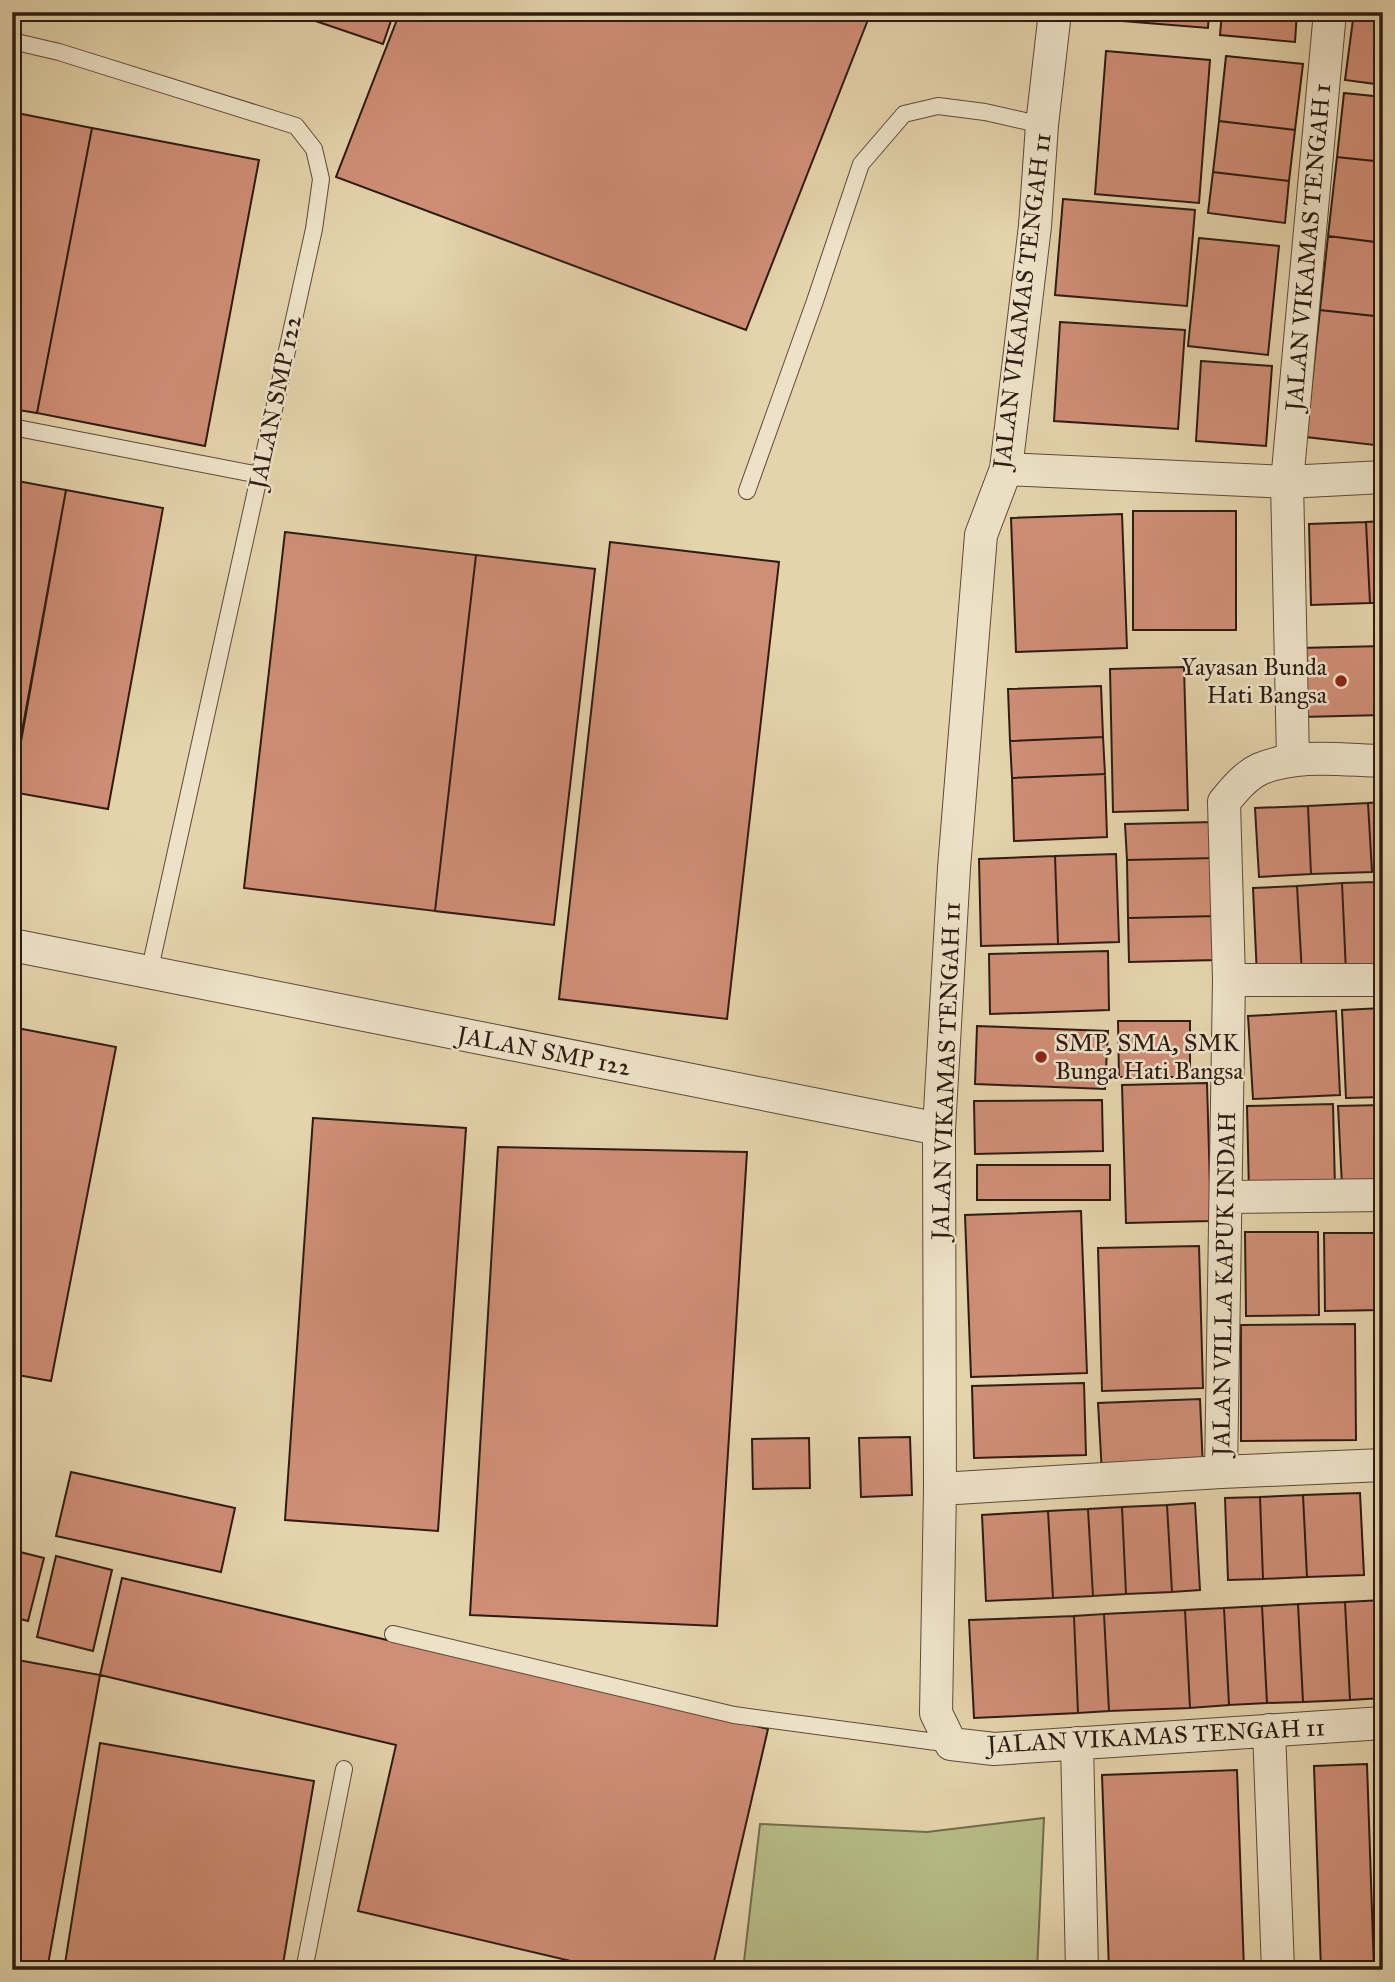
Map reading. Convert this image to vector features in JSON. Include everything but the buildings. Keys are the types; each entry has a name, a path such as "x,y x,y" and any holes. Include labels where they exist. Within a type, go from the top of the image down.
{"street":[{"name":"JALAN VIKAMAS TENGAH 11","path":"1055,12 1042,125 1035,226 1006,469 981,535 954,868 939,1129 940,1489 936,1713 951,1744 994,1749 1383,1723"},
{"name":"JALAN VIKAMAS TENGAH 1","path":"1293,758 1287,482 1330,12"},
{"path":"1006,469 1287,482 1383,477"},
{"path":"1293,758 1383,761"},
{"name":"JALAN VILLA KAPUK INDAH","path":"1221,1472 1229,981 1224,802 1243,780 1259,770 1293,758"},
{"name":"JALAN SMP 122","path":"12,944 939,1129"},
{"path":"1229,981 1383,980"},
{"path":"1227,1197 1383,1195"},
{"path":"940,1489 1383,1465"},
{"path":"1269,1730 1278,1970"},
{"path":"1077,1743 1082,1970"}],"lane":[{"name":"JALAN SMP 122","path":"12,41 59,52 296,126 314,149 321,179 314,229 149,973"},
{"path":"747,491 861,164 904,114 938,106 985,112 1042,125"},
{"path":"12,427 259,475"},
{"path":"393,1634 734,1714 951,1744"},
{"path":"304,1970 344,1769"}],"green space":[{"path":"1044,1818 1037,1970 743,1970 760,1824 927,1832"}],"place":[{"name":"Yayasan Bunda Hati Bangsa","path":"1341,681"},
{"name":"SMP, SMA, SMK Bunga Hati Bangsa","path":"1041,1057"}]}
